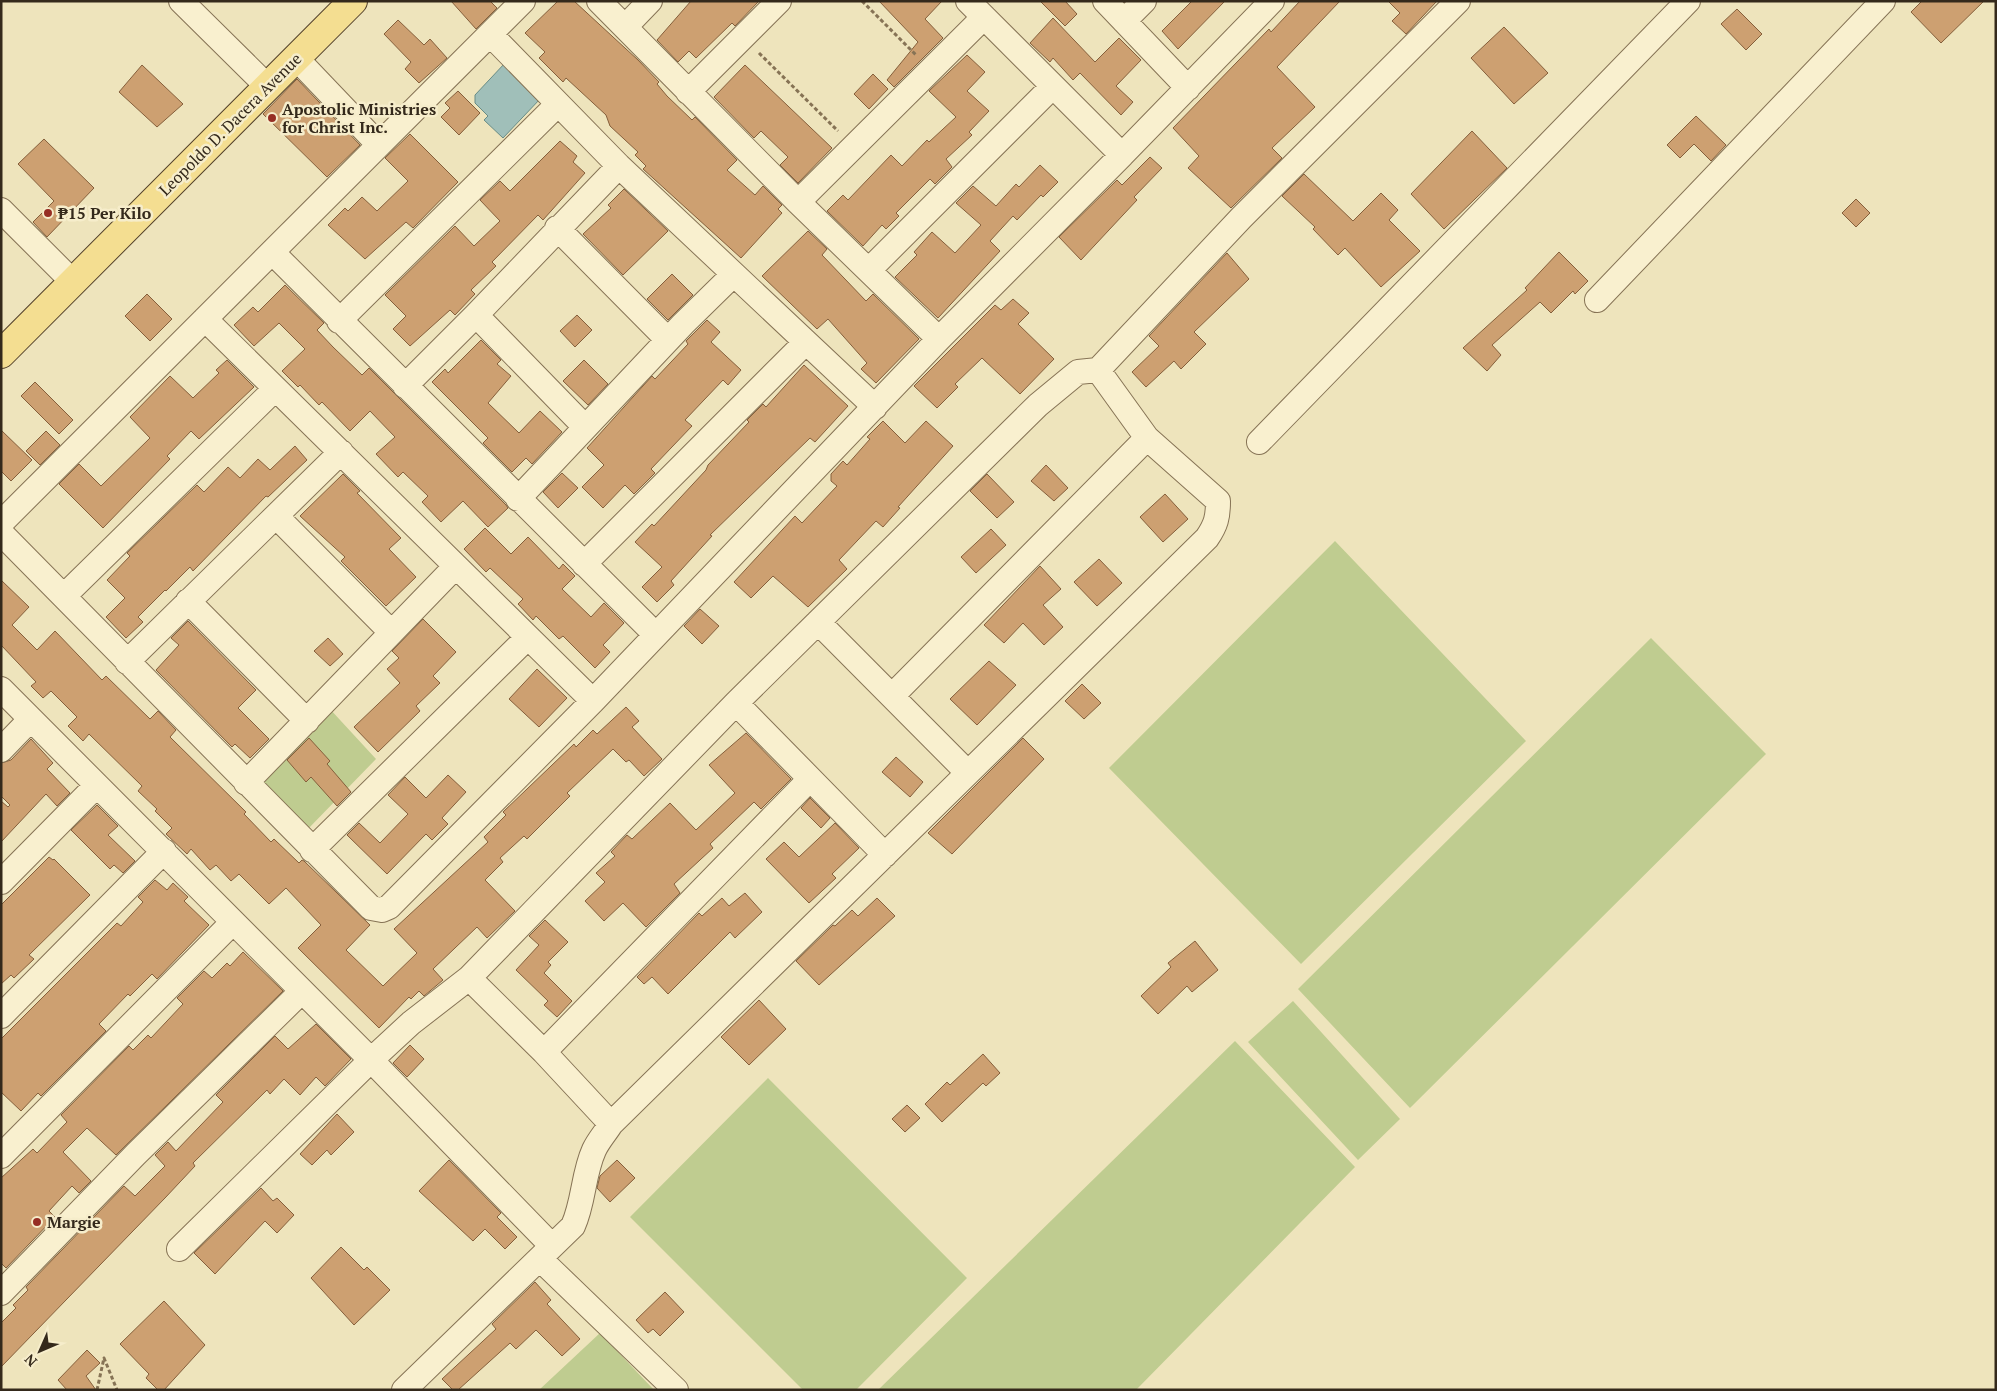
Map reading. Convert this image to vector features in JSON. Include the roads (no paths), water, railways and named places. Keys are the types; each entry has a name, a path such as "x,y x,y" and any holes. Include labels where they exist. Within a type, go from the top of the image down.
{"main road":[{"name":"Leopoldo D. Dacera Avenue","path":"1,354 353,1"}],"street":[{"path":"181,1 268,87"},
{"path":"1,523 523,1"},
{"path":"599,1 798,202 939,339"},
{"path":"624,27 650,1"},
{"path":"688,92 779,1"},
{"path":"1104,1 1188,88"},
{"path":"1124,21 1144,1"},
{"path":"1,533 312,850 371,908 382,910 389,907 593,701 939,339 1272,1"},
{"path":"179,1250 371,1060 411,1023 469,978 736,703 1038,405 1078,372 1098,370 1241,218 1458,1"},
{"path":"1260,442 1688,1"},
{"path":"1597,300 1883,1"},
{"path":"798,202 930,70 976,9 1122,155"},
{"path":"490,34 557,105 619,166 732,275 875,407"},
{"path":"296,58 378,145"},
{"path":"869,270 1053,86"},
{"path":"339,321 557,105"},
{"path":"405,386 619,166"},
{"path":"1,210 72,282"},
{"path":"557,228 668,340"},
{"path":"273,252 339,321 656,636"},
{"path":"518,499 732,275"},
{"path":"476,315 584,428"},
{"path":"205,319 593,701"},
{"path":"584,564 805,343"},
{"path":"413,1387 573,1226 594,1149 611,1124 1207,538 1216,525 1218,501 1147,438 1098,370"},
{"path":"64,596 275,390"},
{"path":"892,696 1147,438"},
{"path":"127,662 277,517 341,452"},
{"path":"277,517 391,632"},
{"path":"246,783 455,567"},
{"path":"188,601 307,721"},
{"path":"818,622 968,772"},
{"path":"312,850 527,638"},
{"path":"1,689 96,786 164,851 301,992 371,1060 546,1253 676,1390"},
{"path":"736,703 885,855"},
{"path":"1,750 30,720"},
{"path":"544,1052 810,779"},
{"path":"1,882 96,786"},
{"path":"1,1016 164,851"},
{"path":"1,1156 233,922"},
{"path":"469,978 544,1052 611,1124"},
{"path":"1,1293 136,1154 301,992"}],"water":[{"path":"505,63 541,98 503,138 484,120 488,116 475,103 475,95"}],"place":[{"name":"Apostolic Ministries for Christ Inc.","path":"272,118"},
{"name":"₱15 Per Kilo","path":"48,213"},
{"name":"Margie","path":"37,1222"}]}
